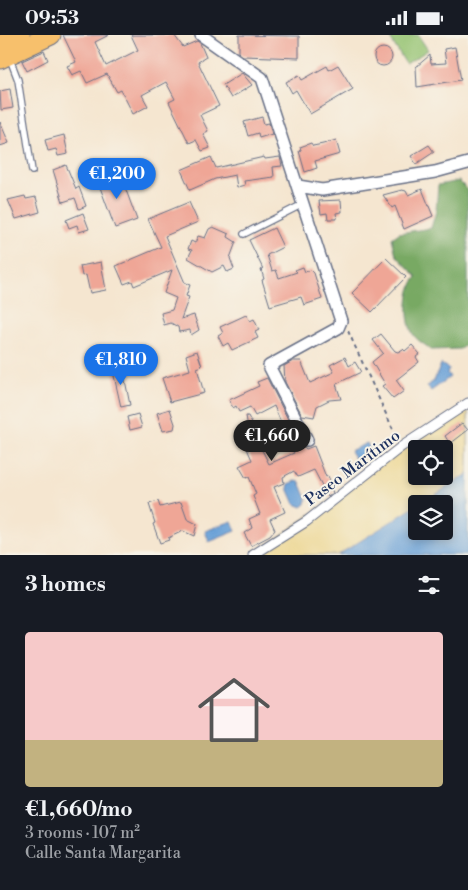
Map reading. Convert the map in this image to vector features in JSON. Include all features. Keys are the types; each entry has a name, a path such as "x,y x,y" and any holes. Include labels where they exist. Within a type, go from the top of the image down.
{"main road":[{"path":"3,53 20,35"},
{"path":"3,53 51,35"}],"street":[{"path":"201,35 262,78 341,321 338,328 269,366 306,440"},
{"path":"298,186 322,190 435,173 468,163"},
{"name":"Paseo Marítimo","path":"253,555 307,521 402,447 468,403"}],"lane":[{"path":"3,53 18,80 32,171"},
{"path":"244,234 304,204"}],"path":[{"path":"341,321 348,331 402,447"}],"green space":[{"path":"388,35 418,35 428,50 406,64"},
{"path":"459,181 468,190 468,343 460,349 431,350 416,338 410,328 408,313 409,296 413,282 417,277 396,255 392,238 399,233 431,228 436,211 438,185"}],"sand":[{"path":"468,403 468,474 453,484 453,440 416,440"},
{"path":"408,445 408,485 451,485 435,495 408,495 408,512 338,555 253,555"}],"water":[{"path":"441,364 449,369 447,373 450,377 431,391 427,386 434,381"},
{"path":"367,443 371,451 355,459 350,451"},
{"path":"468,474 468,555 338,555 408,511 408,540 453,540 453,495 435,495"},
{"path":"296,481 300,482 307,499 306,504 302,507 295,504 288,488 289,484"},
{"path":"232,521 236,531 209,542 205,531"}],"building":[{"path":"63,35 109,35 95,42 106,66 138,50 131,35 174,35 183,47 197,41 200,43 206,57 198,62 219,106 200,115 208,131 203,134 210,148 202,151 196,140 189,143 169,102 175,99 166,82 142,95 148,106 133,114 121,90 117,92 107,74 87,83 81,71 72,75 67,66 76,62"},
{"path":"239,35 299,36 299,58 243,56 239,52"},
{"path":"455,47 461,80 417,87 416,67 430,55 431,64 446,63 444,49"},
{"path":"379,48 387,48 392,53 390,64 379,66 374,61 374,53"},
{"path":"44,51 48,60 27,71 22,61"},
{"path":"338,65 353,89 310,114 296,90 292,93 286,82 299,75 302,80 327,66 329,70"},
{"path":"242,73 252,85 231,98 223,85"},
{"path":"10,89 13,108 1,110 0,91"},
{"path":"262,117 264,124 269,123 272,134 259,138 258,133 248,136 244,122"},
{"path":"0,122 9,143 0,146"},
{"path":"64,135 68,154 58,156 56,149 48,151 45,140"},
{"path":"336,140 340,154 315,161 317,168 305,172 299,151 301,150 300,147 311,143 313,146"},
{"path":"429,145 434,152 416,164 411,156"},
{"path":"211,157 216,168 264,157 265,159 280,157 282,166 273,167 274,177 244,181 245,185 237,187 235,175 215,179 190,190 181,170"},
{"path":"66,165 76,189 79,187 86,206 79,209 75,198 63,202 53,170"},
{"path":"119,171 137,220 115,228 97,179"},
{"path":"422,189 433,216 404,229 395,206 392,208 383,195 402,190 406,191 408,195"},
{"path":"25,196 26,199 36,197 40,212 16,219 8,200"},
{"path":"341,200 342,212 336,213 337,219 328,219 327,213 321,214 319,201"},
{"path":"189,202 198,222 165,236 185,283 190,285 186,296 189,297 181,319 194,315 199,330 191,335 190,330 179,332 178,327 171,323 164,325 161,313 172,310 176,298 164,293 172,270 134,286 132,281 124,284 116,266 161,247 148,219"},
{"path":"83,213 89,229 79,232 77,225 69,228 66,220"},
{"path":"213,227 229,234 228,237 236,242 230,258 234,269 227,272 224,266 212,272 188,258 192,250 188,249 191,241 195,243 198,236 205,238 209,229"},
{"path":"274,228 283,247 267,255 272,271 276,270 279,278 297,272 295,270 303,267 305,272 311,270 314,273 322,299 304,305 301,297 270,306 262,280 264,279 261,269 263,269 249,240"},
{"path":"386,258 406,277 372,312 352,293"},
{"path":"101,262 106,290 90,293 86,275 82,276 80,266"},
{"path":"246,315 250,321 254,319 259,330 255,332 258,338 232,350 228,343 223,346 218,336 223,333 220,327"},
{"path":"381,334 395,351 398,352 403,349 405,351 412,345 420,354 416,357 419,362 396,380 404,391 393,399 382,386 385,384 372,362 383,353 373,340"},
{"path":"197,351 202,366 197,368 204,393 170,402 162,378 190,370 186,355"},
{"path":"345,357 349,366 355,362 361,372 336,384 341,399 329,400 317,406 314,417 302,415 285,382 284,366 293,361 301,361 310,383 334,372 330,365"},
{"path":"122,365 130,405 121,407 112,367"},
{"path":"267,378 300,443 306,449 314,446 326,477 328,476 333,487 331,488 333,493 328,497 314,470 298,477 294,471 283,477 284,483 274,487 285,512 270,519 275,530 270,536 251,546 244,533 252,528 249,519 260,514 253,496 256,494 249,477 246,478 239,466 252,460 242,437 249,433 246,416 248,416 261,441 258,442 269,464 294,453 274,406 255,416 250,407 239,412 236,406 233,408 229,400 259,386 257,382"},
{"path":"170,409 175,424 174,429 163,431 157,413"},
{"path":"138,414 142,427 130,430 127,417"},
{"path":"462,423 468,430 453,442 453,440 448,440 445,436"},
{"path":"158,501 160,507 181,502 187,519 197,524 194,536 183,531 168,538 169,540 160,543 153,524 155,523 149,504"}]}
